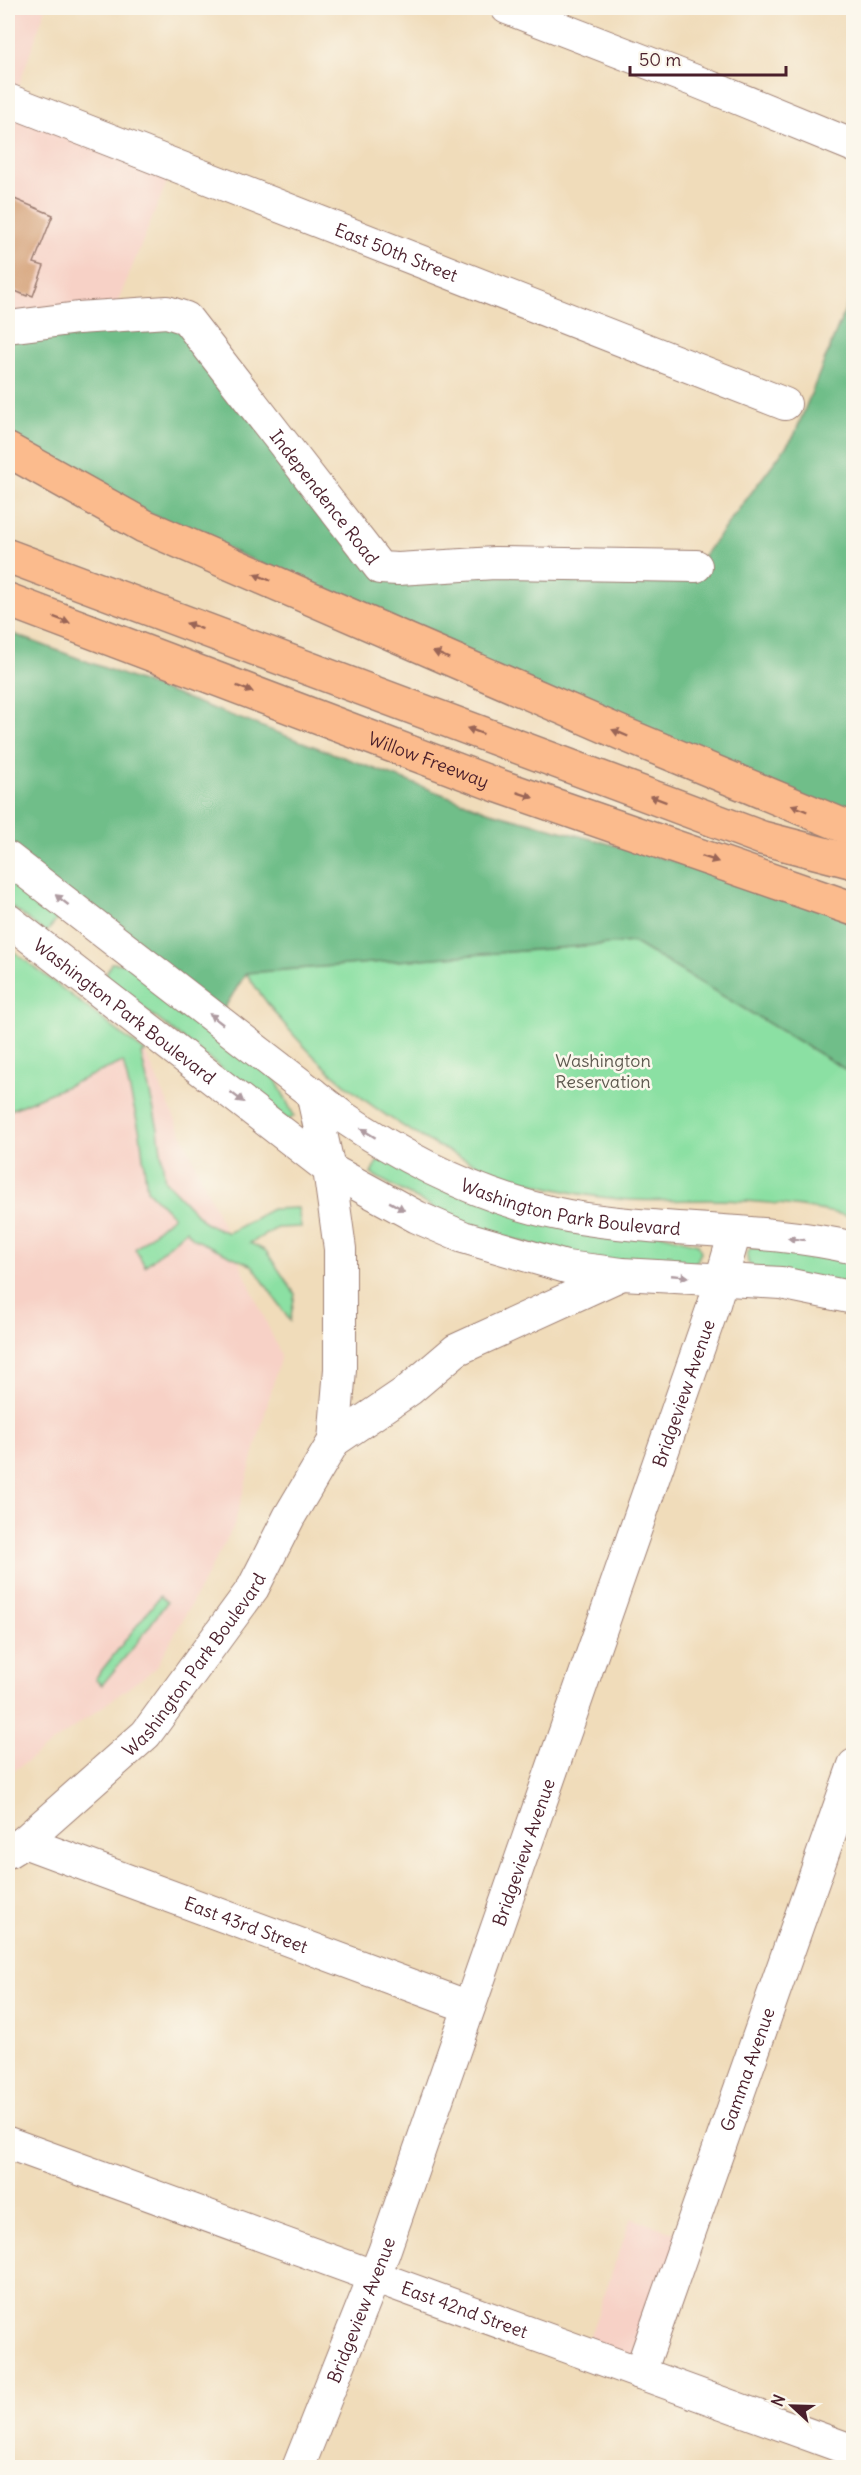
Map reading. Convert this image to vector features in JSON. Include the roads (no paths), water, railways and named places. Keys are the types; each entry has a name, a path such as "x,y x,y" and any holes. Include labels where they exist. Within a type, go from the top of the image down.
{"highway":[{"path":"8,450 144,526 621,733 854,830"},
{"path":"8,556 762,838 854,862"},
{"name":"Willow Freeway","path":"8,600 499,786 854,909"}],"street":[{"path":"507,8 698,82 854,146"},
{"name":"East 50th Street","path":"8,100 785,404"},
{"name":"Independence Road","path":"8,327 78,318 167,312 186,318 380,568 495,563 696,566"},
{"name":"Washington Park Boulevard","path":"8,858 368,1134 476,1190 513,1203 569,1216 610,1222 828,1242 854,1248"},
{"name":"Washington Park Boulevard","path":"8,920 329,1169 417,1217 463,1238 566,1267 622,1274 781,1283 854,1298"},
{"name":"Washington Park Boulevard","path":"16,1847 146,1734 253,1588 290,1517 334,1441 340,1369 340,1249 329,1169 312,1093"},
{"name":"Bridgeview Avenue","path":"298,2468 375,2277 722,1280 735,1232"},
{"name":"Washington Park Boulevard","path":"334,1441 409,1390 456,1350 622,1274"},
{"name":"Gamma Avenue","path":"640,2373 854,1765"},
{"name":"East 43rd Street","path":"16,1847 469,2007"},
{"name":"East 42nd Street","path":"8,2143 854,2451"}],"park label":[{"name":"Washington Reservation","path":"603,1070"}]}
